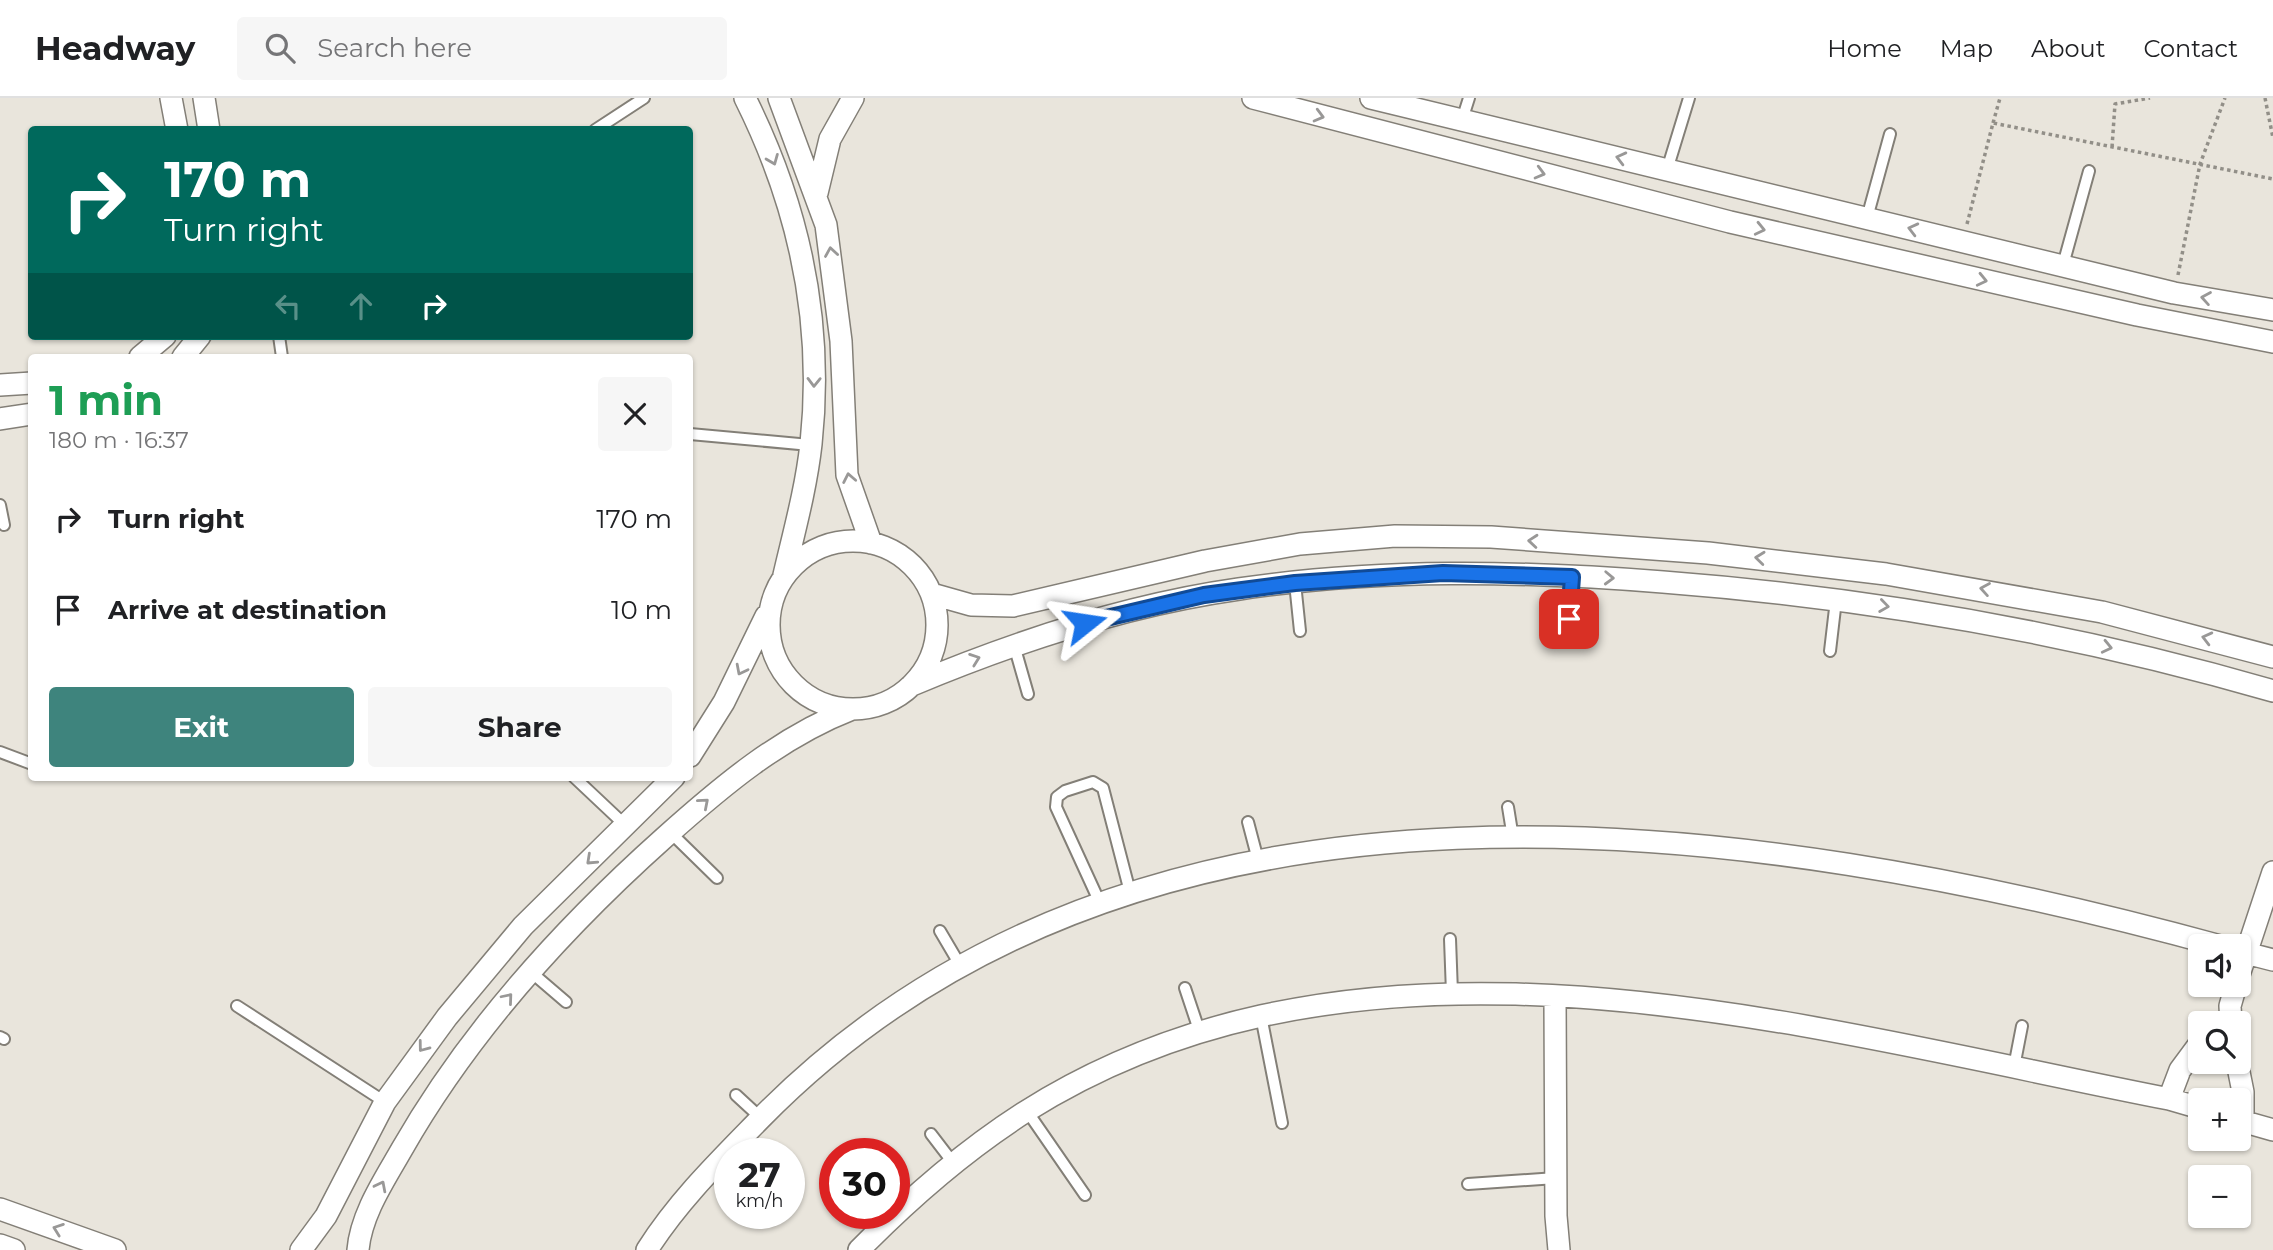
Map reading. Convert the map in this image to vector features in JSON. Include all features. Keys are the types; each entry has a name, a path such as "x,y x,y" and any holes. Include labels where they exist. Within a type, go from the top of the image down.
{"street":[{"path":"171,98 176,126"},
{"path":"204,98 208,126"},
{"path":"693,752 724,702 783,578 810,446 814,372 803,257 777,168 745,98"},
{"path":"779,98 817,194 832,254 841,341 847,475 871,543"},
{"path":"817,194 830,139 853,98"},
{"path":"1253,98 1730,222 2137,315 2273,342"},
{"path":"1371,98 2174,293 2273,308"},
{"path":"1942,270 1950,238"},
{"path":"144,354 160,340"},
{"path":"185,354 197,340"},
{"path":"0,385 28,383"},
{"path":"0,419 28,415"},
{"path":"932,594 971,605 1013,606 1205,561 1300,544 1395,536 1491,537 1708,553 1899,576 2102,612 2273,656"},
{"path":"783,578 800,560 837,542 871,543 907,561 932,594 936,610 936,642 931,658 912,685"},
{"path":"358,1250 373,1202 442,1084 474,1038 597,902 716,792 773,750 852,709 884,703 912,685 1014,645 1144,607 1240,588 1443,573 1705,585 1836,600 2046,634 2155,658 2273,691"},
{"path":"770,608 770,640 774,656 792,684 820,702 852,709"},
{"path":"301,1250 326,1216 385,1102 404,1073 484,970 564,884 670,781"},
{"path":"647,1250 665,1223 696,1186 792,1086 843,1043 960,965 1034,928 1130,892 1258,860 1339,845 1586,838 1817,859 1959,883 2073,907 2188,937"},
{"path":"2249,934 2273,872"},
{"path":"2251,954 2273,960"},
{"path":"859,1250 918,1192 954,1164 1027,1111 1091,1077 1199,1033 1261,1016 1362,998 1452,993 1663,1006 1808,1025 2188,1105"},
{"path":"1555,998 1559,1250"},
{"path":"2169,1099 2180,1070 2188,1060"},
{"path":"2251,1124 2273,1130"},
{"path":"0,1209 93,1246 116,1250"}],"lane":[{"path":"600,126 644,98"},
{"path":"1462,120 1469,98"},
{"path":"1667,170 1689,98"},
{"path":"1867,218 1890,134"},
{"path":"2063,265 2089,171"},
{"path":"693,433 810,446"},
{"path":"0,505 4,525"},
{"path":"1567,640 1572,577"},
{"path":"1295,583 1300,631"},
{"path":"1830,650 1836,600"},
{"path":"1014,645 1028,694"},
{"path":"0,752 28,762"},
{"path":"578,781 626,826"},
{"path":"1100,903 1056,807 1057,797 1065,791 1093,782 1103,788 1130,892"},
{"path":"1508,807 1513,838"},
{"path":"1248,822 1258,860"},
{"path":"670,832 717,878"},
{"path":"940,930 960,965"},
{"path":"1450,939 1452,993"},
{"path":"531,972 566,1002"},
{"path":"1185,988 1199,1033"},
{"path":"236,1006 385,1102"},
{"path":"1261,1016 1282,1123"},
{"path":"2014,1067 2022,1027"},
{"path":"736,1095 761,1118"},
{"path":"1027,1111 1085,1195"},
{"path":"931,1134 954,1164"},
{"path":"1468,1184 1556,1178"}],"path":[{"path":"1993,123 2000,98"},
{"path":"2112,147 2115,104 2113,98"},
{"path":"2115,104 2150,98"},
{"path":"2174,293 2200,164 2225,98"},
{"path":"2265,98 2273,138"}],"route":[{"path":"1085,623 1144,607 1240,588 1443,573 1572,577 1569,619"}]}
